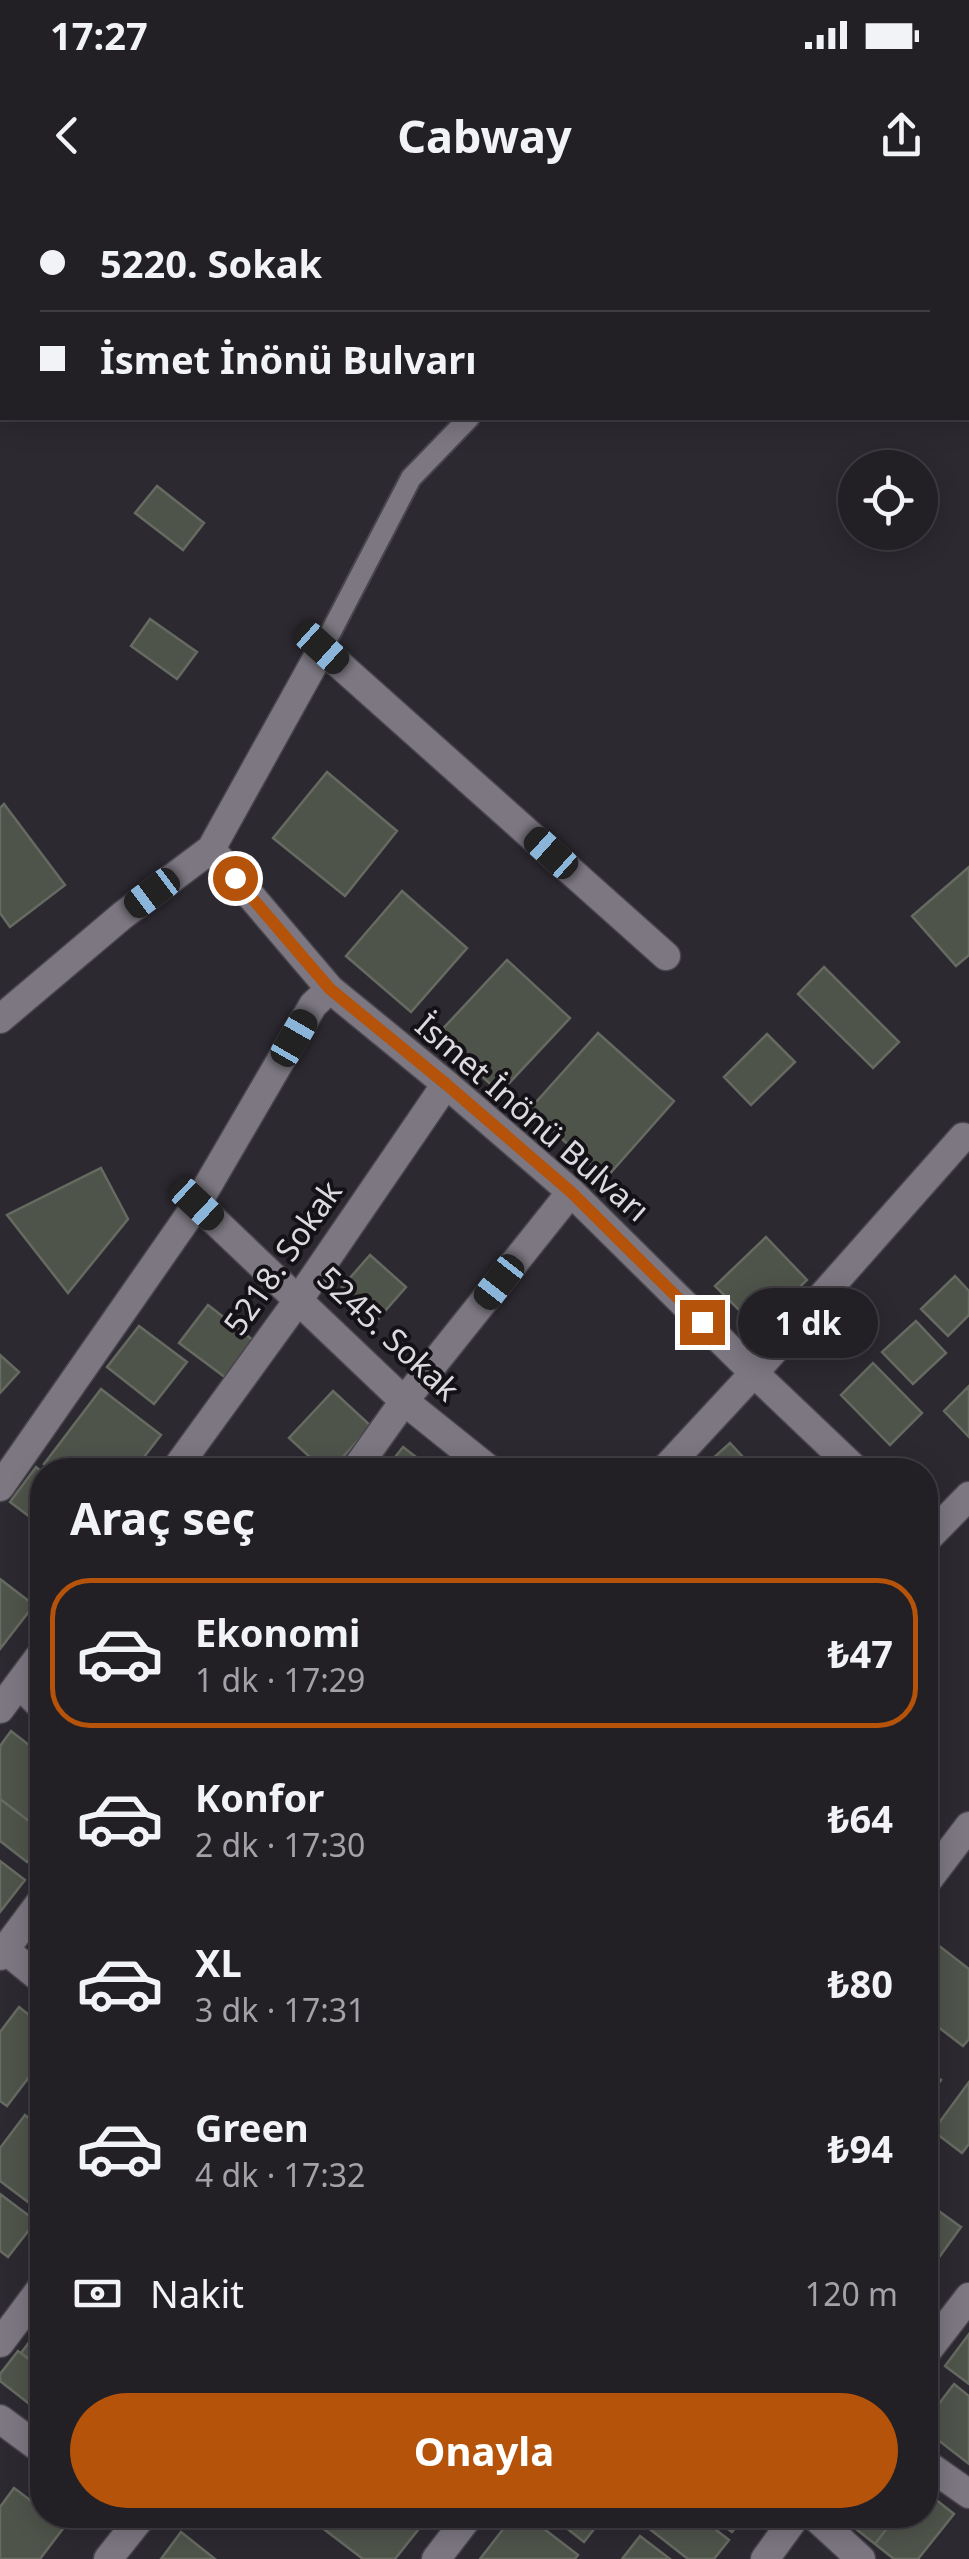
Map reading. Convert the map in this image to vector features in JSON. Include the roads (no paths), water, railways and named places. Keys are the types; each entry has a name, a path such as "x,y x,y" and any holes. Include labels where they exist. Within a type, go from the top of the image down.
{"street":[{"path":"0,1019 123,915 212,850 322,648 666,956"},
{"name":"İsmet İnönü Bulvarı","path":"212,850 330,989 571,1192 843,1458"},
{"path":"0,1487 197,1204 313,1005 330,989"},
{"name":"5218. Sokak","path":"184,1458 446,1084"},
{"path":"675,1458 963,1136"},
{"path":"364,1458 404,1401 571,1192"},
{"name":"5245. Sokak","path":"197,1204 404,1401 475,1458"},
{"path":"938,1526 969,1496"},
{"path":"0,1710 30,1670"},
{"path":"20,1685 30,1695"},
{"path":"938,1867 969,1826"},
{"path":"30,1916 2,1953 30,1972"},
{"path":"938,2337 969,2297"},
{"path":"0,2343 30,2302"},
{"path":"0,2419 30,2441"},
{"path":"938,2472 969,2494"},
{"path":"108,2559 130,2528"},
{"path":"436,2559 460,2528"},
{"path":"765,2559 788,2528"},
{"path":"827,2528 861,2559"}],"lane":[{"path":"322,648 412,478 467,420"}]}
